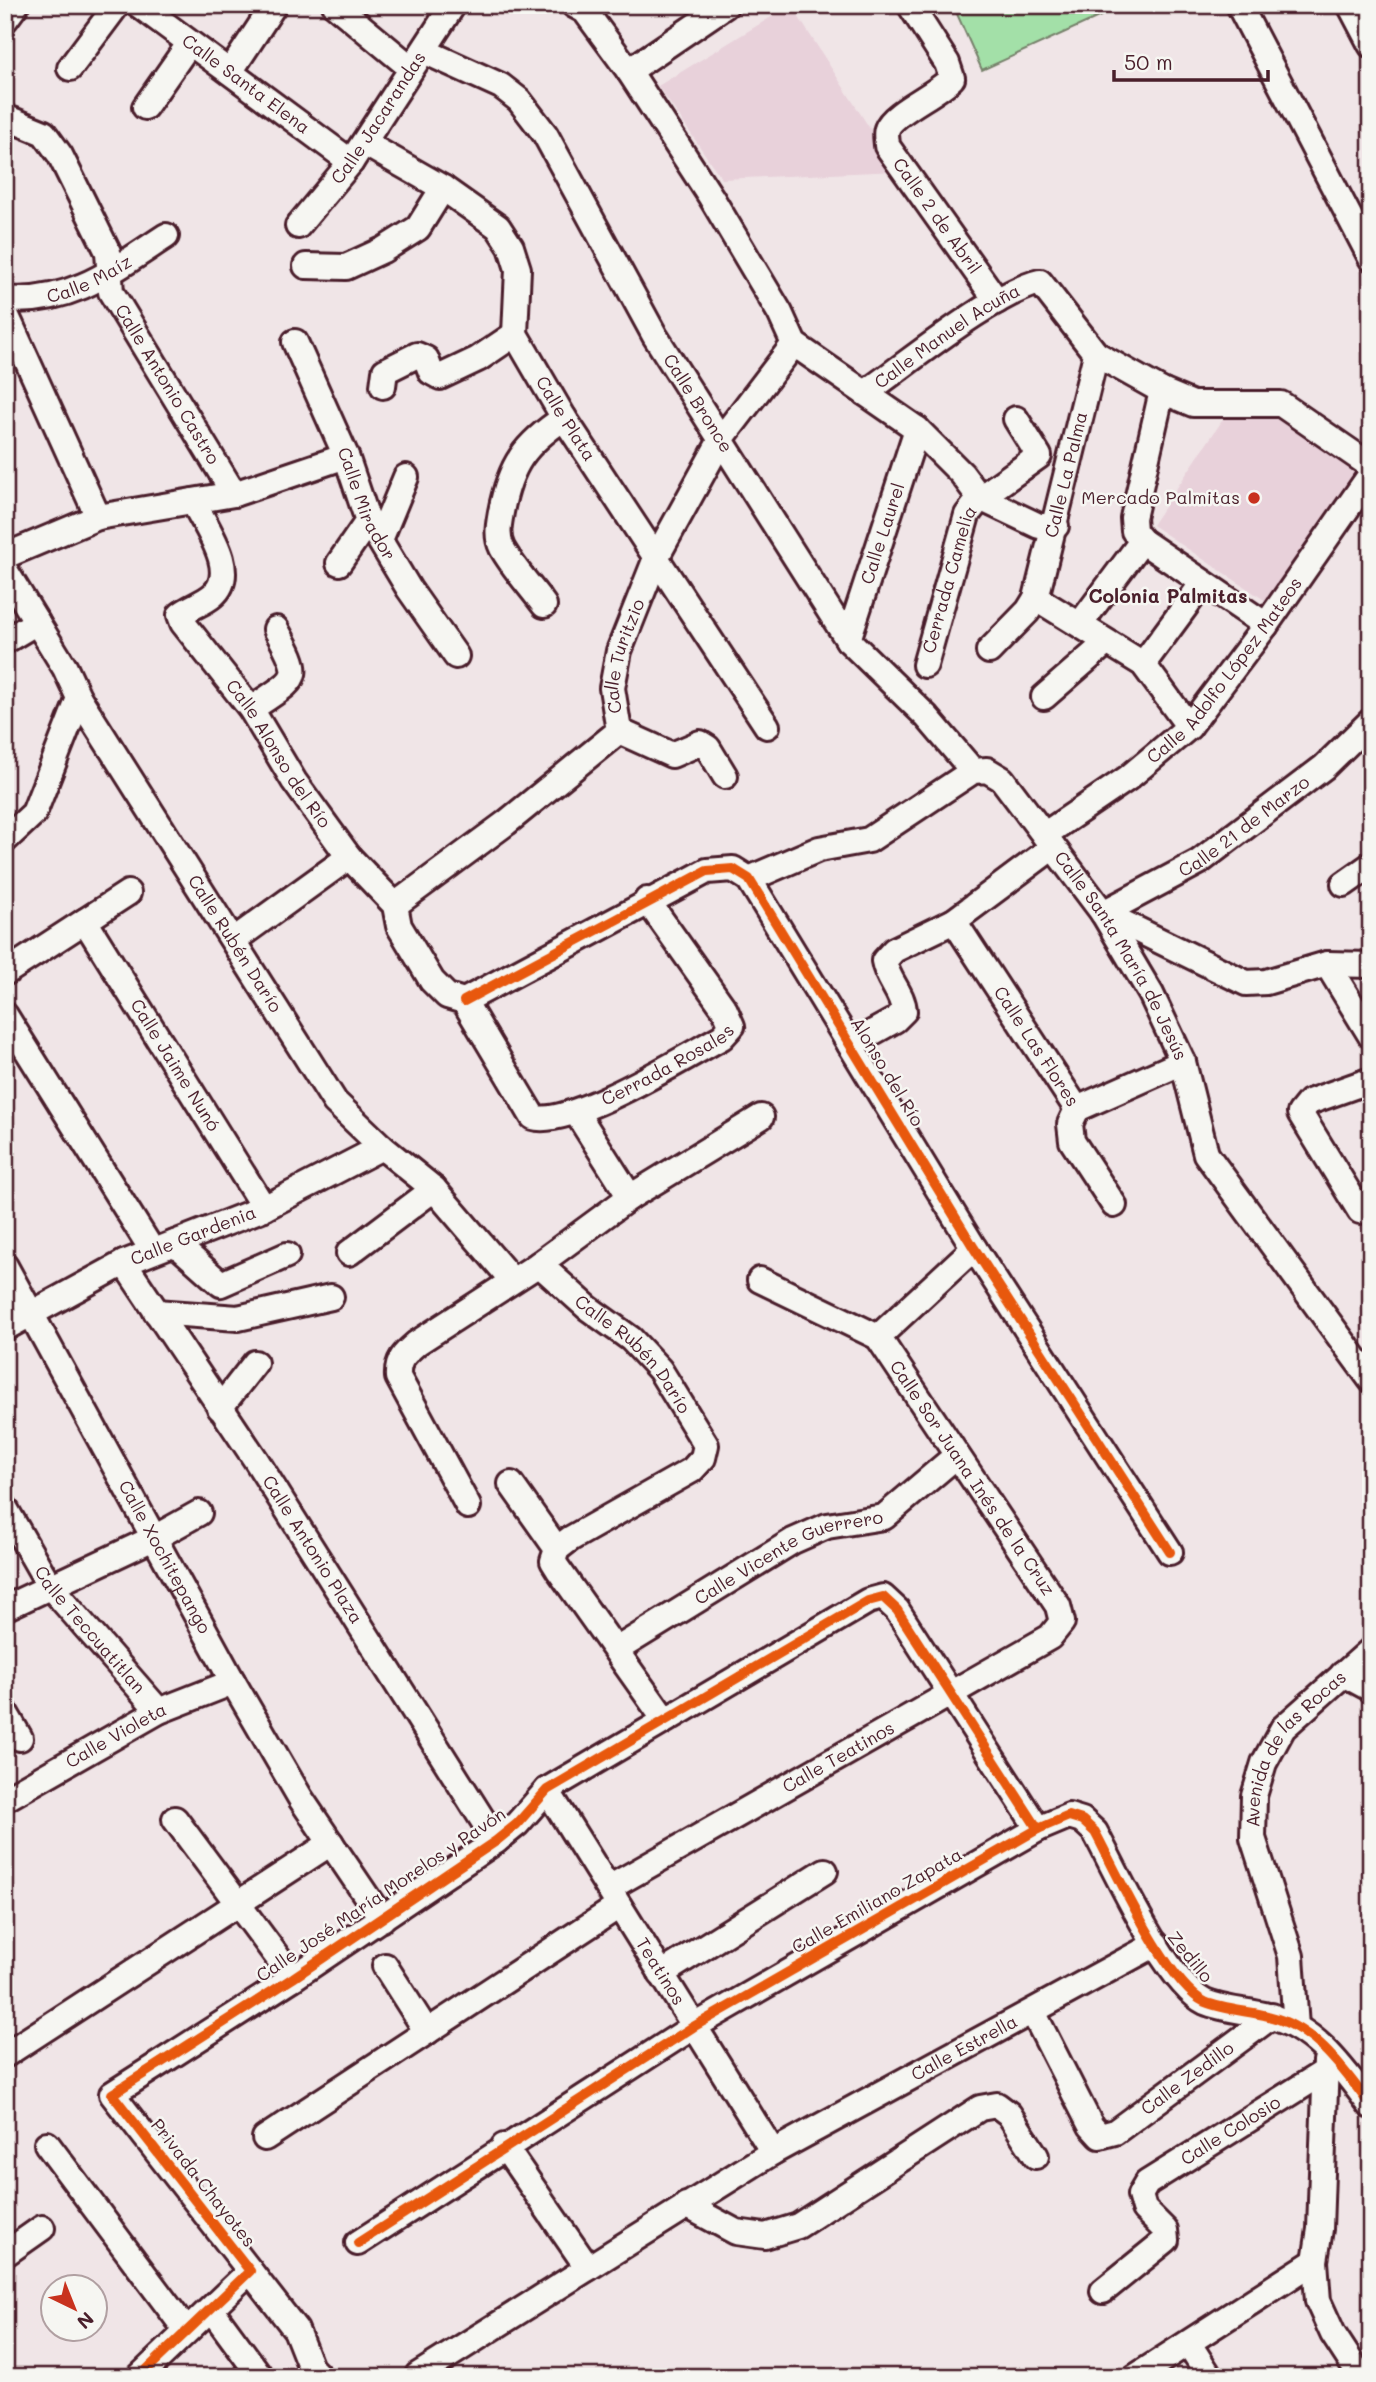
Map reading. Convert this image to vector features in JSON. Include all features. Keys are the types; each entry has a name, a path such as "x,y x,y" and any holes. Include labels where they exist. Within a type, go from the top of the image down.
{"street":[{"path":"5,20 16,5"},
{"path":"70,68 117,5"},
{"name":"Calle Santa Elena","path":"139,5 230,72 358,153"},
{"path":"230,72 274,5"},
{"name":"Calle Bronce","path":"335,5 417,59 501,86 519,100 538,125 655,336 848,640 927,717 973,771"},
{"name":"Calle Jacarandas","path":"298,226 358,153 453,5"},
{"path":"629,71 726,5"},
{"name":"Calle 2 de Abril","path":"910,5 947,63 952,78 941,90 896,117 887,129 887,146 997,301"},
{"path":"1239,5 1371,258"},
{"path":"1350,5 1371,46"},
{"name":"Calle Manuel Acuña","path":"582,7 629,71 711,197 779,313 794,344 865,393 997,301 1024,286 1040,282 1096,354 1162,391 1193,404 1281,404 1371,466"},
{"path":"145,107 189,44"},
{"name":"Calle Antonio Castro","path":"5,117 44,133 60,155 108,252 111,292 234,494"},
{"path":"358,153 443,188 498,227 511,247 518,269 515,334 478,359 440,377 431,372 426,359 417,355 385,371 383,386"},
{"path":"306,266 346,267 383,250 418,228 443,188"},
{"name":"Calle Maíz","path":"5,299 34,302 61,295 110,273 166,236"},
{"path":"5,312 98,517"},
{"name":"Calle Plata","path":"515,334 564,418 767,726"},
{"name":"Calle Mirador","path":"295,342 346,456 374,530 408,589 456,656"},
{"name":"Calle Turitzio","path":"395,905 506,822 619,731 612,688 619,651 656,558 722,438 794,344"},
{"name":"Calle La Palma","path":"1037,598 1096,354"},
{"path":"1162,391 1133,518 1138,536 1202,584 1266,625"},
{"path":"865,393 917,429 962,474 980,498 1039,526 1056,526"},
{"path":"544,605 502,548 498,531 505,492 517,459 536,437 564,418"},
{"path":"980,498 1039,456 1016,419"},
{"name":"Calle Laurel","path":"848,640 917,429"},
{"path":"5,556 98,517 234,494 346,456"},
{"name":"Calle Adolfo López Mateos","path":"850,1045 895,1020 904,1011 903,1003 886,974 884,961 894,950 954,921 1189,727 1266,625 1371,474"},
{"path":"339,563 374,530 406,477"},
{"name":"Cerrada Camelia","path":"925,665 968,514 980,498"},
{"name":"Calle Alonso del Río","path":"193,501 224,568 224,582 212,596 180,615 183,623 251,709 294,781 349,857 395,905 399,926 432,981 447,996 464,1000"},
{"path":"1081,623 1138,536"},
{"name":"Calle Rubén Darío","path":"5,570 79,698 335,1102 382,1147 434,1189 512,1280"},
{"path":"1143,664 1202,584"},
{"path":"989,651 1037,598 1143,664 1189,727"},
{"path":"5,640 37,622"},
{"path":"251,709 291,681 296,672 295,662 276,629"},
{"path":"1044,697 1106,643"},
{"path":"5,840 34,813 79,698"},
{"name":"Calle 21 de Marzo","path":"1103,913 1199,862 1324,768 1371,721"},
{"path":"619,731 672,755 700,743 708,748 725,776"},
{"name":"Calle Santa María de Jesús","path":"973,771 987,770 1002,779 1103,913 1151,994 1183,1062 1206,1154 1371,1380"},
{"path":"630,1197 576,1112 544,1121 533,1117 464,1000 707,871 733,869 749,879 819,849 869,840 973,771"},
{"path":"234,940 349,857"},
{"path":"1343,884 1371,865"},
{"name":"Alonso del Río","path":"749,879 974,1248 1170,1552"},
{"path":"5,973 128,893"},
{"name":"Cerrada Rosales","path":"576,1112 722,1037 733,1026 725,1010 648,900"},
{"path":"1103,913 1246,983 1266,982 1327,964 1371,965"},
{"name":"Calle Jaime Nunó","path":"85,921 264,1208"},
{"name":"Calle Las Flores","path":"954,921 1077,1110 1183,1062"},
{"path":"1327,964 1371,1036"},
{"path":"5,1015 164,1247 220,1284 287,1255"},
{"path":"1360,1211 1300,1113 1309,1102 1371,1080"},
{"path":"1077,1110 1070,1124 1072,1140 1114,1205"},
{"path":"468,1506 404,1392 398,1377 397,1364 416,1343 539,1264 630,1197 761,1117"},
{"name":"Calle Gardenia","path":"5,1328 124,1263 264,1208 382,1147"},
{"path":"349,1253 434,1189"},
{"path":"760,1280 878,1337 974,1248"},
{"name":"Calle Antonio Plaza","path":"124,1263 256,1460 496,1841"},
{"name":"Calle Rubén Darío","path":"539,1264 588,1308 631,1339 660,1370 706,1445 703,1458 692,1470 557,1549"},
{"name":"Calle Xochitepango","path":"5,1266 156,1537 233,1682 331,1843 382,1919"},
{"path":"156,1312 237,1318 331,1297"},
{"name":"Calle Sor Juana Inés de la Cruz","path":"878,1337 1058,1606 1062,1622"},
{"path":"220,1408 255,1363"},
{"name":"Calle Vicente Guerrero","path":"615,1650 793,1541 827,1526 884,1517 956,1456"},
{"path":"510,1484 557,1549 553,1561 558,1569 665,1720"},
{"name":"Calle Teccuatitlan","path":"5,1508 49,1585 159,1711"},
{"path":"5,1608 156,1537 199,1513"},
{"name":"Calle José María Morelos y Pavón","path":"112,2094 293,1978 496,1841 517,1824 547,1790 867,1601 883,1597 897,1610 948,1693"},
{"name":"Calle Teatinos","path":"265,2138 427,2032 614,1897 948,1693 1050,1637 1062,1622"},
{"name":"Avenida de las Rocas","path":"1296,2026 1291,1956 1253,1838 1254,1796 1264,1763 1283,1728 1371,1650"},
{"path":"1343,1674 1371,1689"},
{"name":"Calle Violeta","path":"5,1799 159,1711 233,1682"},
{"path":"948,1693 1038,1829"},
{"path":"5,1713 20,1738"},
{"name":"Teatinos","path":"547,1790 773,2152"},
{"name":"Calle Emiliano Zapata","path":"358,2243 693,2026 1038,1829 1069,1815 1082,1820"},
{"path":"175,1819 241,1903 293,1978"},
{"name":"Zedillo","path":"1082,1820 1095,1832 1156,1944 1183,1982 1205,2002 1272,2016 1296,2026 1371,2106"},
{"path":"5,2055 331,1843"},
{"path":"661,1974 825,1871"},
{"name":"Calle Estrella","path":"418,2375 773,2152 1156,1944"},
{"path":"385,1966 427,2032"},
{"name":"Calle Zedillo","path":"1033,2012 1091,2126 1100,2136 1115,2133 1272,2016"},
{"path":"1326,2061 1320,2229 1315,2261 1318,2301 1333,2334 1361,2377"},
{"name":"Calle Colosio","path":"1103,2291 1166,2240 1166,2230 1144,2209 1140,2195 1147,2183 1326,2061"},
{"name":"Privada Chayotes","path":"112,2094 250,2271 139,2377"},
{"path":"686,2205 736,2232 765,2236 798,2226 980,2108 997,2105 1009,2113 1037,2156"},
{"path":"47,2144 186,2330"},
{"path":"504,2146 588,2268"},
{"path":"5,2254 42,2228"},
{"path":"1135,2377 1315,2261"},
{"path":"250,2271 296,2330 311,2368 320,2377"},
{"path":"211,2309 261,2377"},
{"path":"1189,2344 1210,2377"}],"shaded area":[{"path":"791,5 897,171 722,179 658,86"},
{"name":"Mercado Palmitas","path":"1224,418 1276,418 1356,472 1269,603 1152,525"}],"green space":[{"path":"953,5 1099,5 1103,15 982,70"}],"cycle path":[{"path":"464,1001 707,871 733,869 749,879 974,1248 1170,1552"},
{"path":"139,2377 250,2271 112,2094 293,1978 496,1841 517,1824 547,1790 868,1601 883,1597 897,1610 1038,1829"},
{"path":"358,2243 693,2027 1038,1829 1069,1816 1082,1820 1095,1832 1159,1951 1190,1991 1212,2005 1268,2016 1300,2030 1327,2052 1371,2106"}],"place":[{"name":"Mercado Palmitas","path":"1254,498"}],"district":[{"name":"Colonia Palmitas","path":"1168,596"}]}
